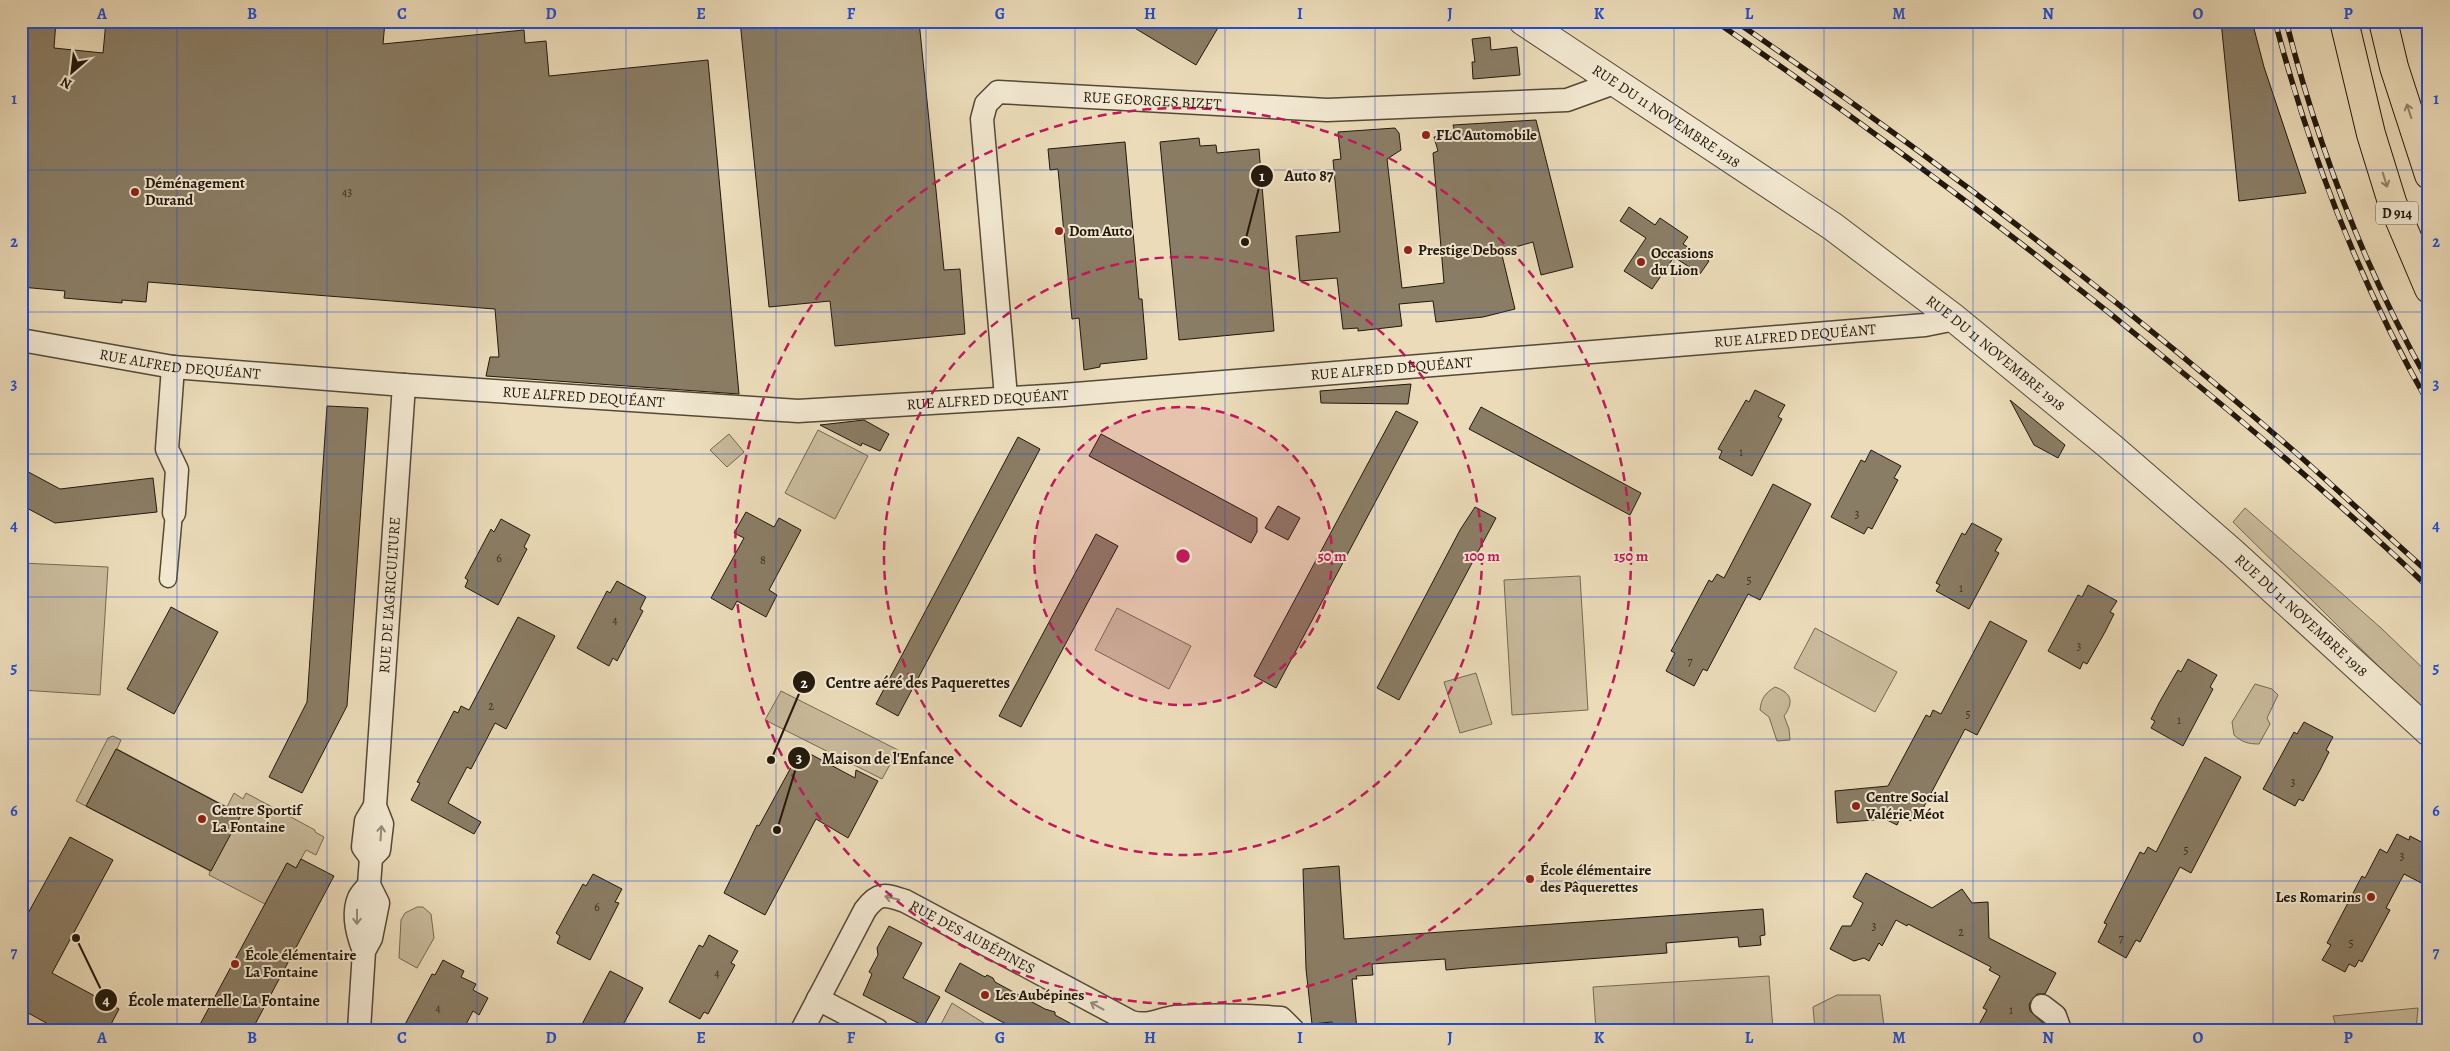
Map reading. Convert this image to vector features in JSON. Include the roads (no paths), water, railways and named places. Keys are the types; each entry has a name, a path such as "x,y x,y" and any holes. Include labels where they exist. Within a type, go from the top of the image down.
{"highway":[{"path":"2325,21 2342,72 2371,134"},
{"name":"D 914","path":"2344,21 2371,134 2392,202 2429,290"},
{"path":"2383,21 2394,67 2429,174"},
{"path":"2392,21 2394,67"}],"street":[{"name":"RUE DU 11 NOVEMBRE 1918","path":"1523,21 1832,226 1955,319 2112,446 2232,552 2429,732"},
{"name":"RUE GEORGES BIZET","path":"1006,397 982,119 986,104 998,92 1328,110 1567,100 1614,82"},
{"name":"RUE ALFRED DEQUÉANT","path":"21,340 173,367 404,385 798,411 1064,395 1726,342 1925,325 1955,319"},
{"path":"168,579 176,470 167,449 173,367"},
{"name":"RUE DE L'AGRICULTURE","path":"359,1030 364,951 371,938 378,903 369,885 371,858 363,847 366,821 375,806 404,385"},
{"name":"RUE DES AUBÉPINES","path":"802,1030 865,910 873,899 885,895 905,901 1131,1022 1143,1025 1173,1018 1246,1015 1282,1018 1293,1030"},
{"path":"823,989 877,1030"},
{"path":"2042,1006 2055,1016 2060,1030"}],"railway":[{"path":"1715,21 1892,146 2121,322 2337,503 2429,588"},
{"path":"1735,21 1954,177 2096,287 2235,400 2429,573"},
{"path":"2275,21 2304,120 2339,218 2381,312 2429,404"},
{"path":"2286,21 2313,115 2346,207 2384,296 2429,383"}],"place":[{"name":"FLC Automobile","path":"1426,135"},
{"name":"Déménagement Durand","path":"135,192"},
{"name":"Dom Auto","path":"1059,231"},
{"name":"Auto 87","path":"1245,242"},
{"name":"Prestige Deboss","path":"1408,250"},
{"name":"Occasions du Lion","path":"1641,262"},
{"name":"Centre aéré des Paquerettes","path":"771,760"},
{"name":"Centre Social Valérie Méot","path":"1856,806"},
{"name":"Centre Sportif La Fontaine","path":"202,819"},
{"name":"Maison de l'Enfance","path":"777,830"},
{"name":"École élémentaire des Pâquerettes","path":"1530,879"},
{"name":"Les Romarins","path":"2371,897"},
{"name":"École maternelle La Fontaine","path":"76,938"},
{"name":"École élémentaire La Fontaine","path":"235,964"},
{"name":"Les Aubépines","path":"985,995"}]}
